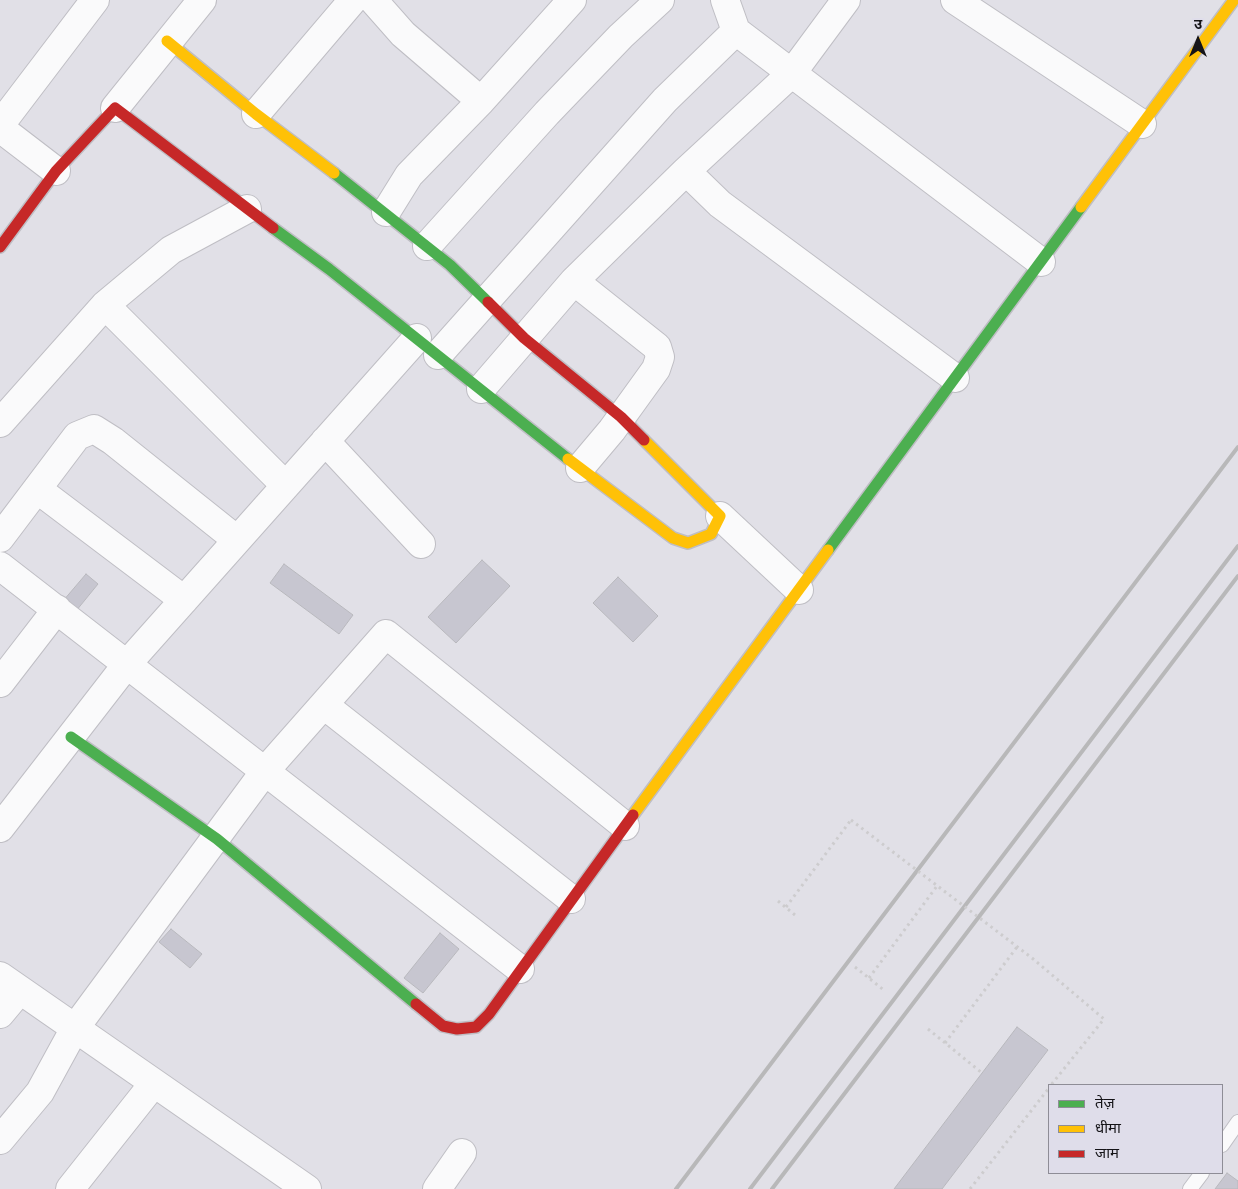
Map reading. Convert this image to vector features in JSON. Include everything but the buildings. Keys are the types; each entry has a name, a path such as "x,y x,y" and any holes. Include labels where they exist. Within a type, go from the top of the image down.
{"street":[{"path":"56,171 0,127 95,0"},
{"path":"0,247 56,171 115,108 144,74 167,41 202,0"},
{"path":"256,114 353,0"},
{"path":"373,0 403,34 481,101"},
{"path":"386,212 409,175 481,101 572,0"},
{"path":"427,246 547,113 621,36 660,0"},
{"path":"725,0 736,31 1041,262"},
{"path":"481,389 574,281 686,171 792,73 846,0"},
{"path":"955,0 1142,124"},
{"path":"71,737 217,839 443,1026 457,1029 476,1027 489,1014 571,899 1041,262 1228,2"},
{"path":"438,355 665,100 736,31"},
{"path":"167,41 256,114 386,212 427,246 487,300 524,338 621,417 720,516 799,590"},
{"path":"115,108 247,209 329,268 580,468 673,538 688,543 711,534 720,516"},
{"path":"686,171 720,204 955,378"},
{"path":"0,423 105,305 171,250 247,209"},
{"path":"574,281 657,347 660,357 656,369 580,468"},
{"path":"105,305 285,486"},
{"path":"0,828 127,664 417,338"},
{"path":"0,538 77,436 94,429 237,540"},
{"path":"325,442 421,544"},
{"path":"37,489 184,600"},
{"path":"0,566 520,969"},
{"path":"0,683 56,609"},
{"path":"0,1140 40,1092 75,1028 217,839 265,771 386,634 625,826"},
{"path":"324,705 571,899"},
{"path":"0,1014 10,983 307,1189"},
{"path":"70,1189 154,1083"},
{"path":"437,1189 462,1153"}],"lane":[{"path":"1223,1144 1238,1122"},
{"path":"1190,1189 1201,1174"}],"path":[{"path":"786,907 851,820 1017,947 1104,1019 1052,1084"},
{"path":"869,978 937,886"},
{"path":"778,901 794,915"},
{"path":"945,1042 1017,947"},
{"path":"855,966 885,992"},
{"path":"928,1029 982,1073"},
{"path":"970,1189 1048,1090"}],"railway":[{"path":"676,1189 1238,447"},
{"path":"750,1189 1238,546"},
{"path":"772,1189 1238,576"}],"traffic: fast":[{"path":"334,173 450,265 488,302"},
{"path":"828,550 1081,207"},
{"path":"273,228 329,269 568,459"},
{"path":"71,737 217,839 416,1004"}],"traffic: slow":[{"path":"1081,207 1234,0"},
{"path":"167,41 256,114 334,173"},
{"path":"568,459 673,538 688,543 711,534 720,516 644,440"},
{"path":"633,815 828,550"}],"traffic: jam":[{"path":"0,247 56,171 115,108 273,228"},
{"path":"488,302 524,338 621,417 644,440"},
{"path":"416,1004 443,1026 457,1029 476,1027 489,1014 633,815"}]}
